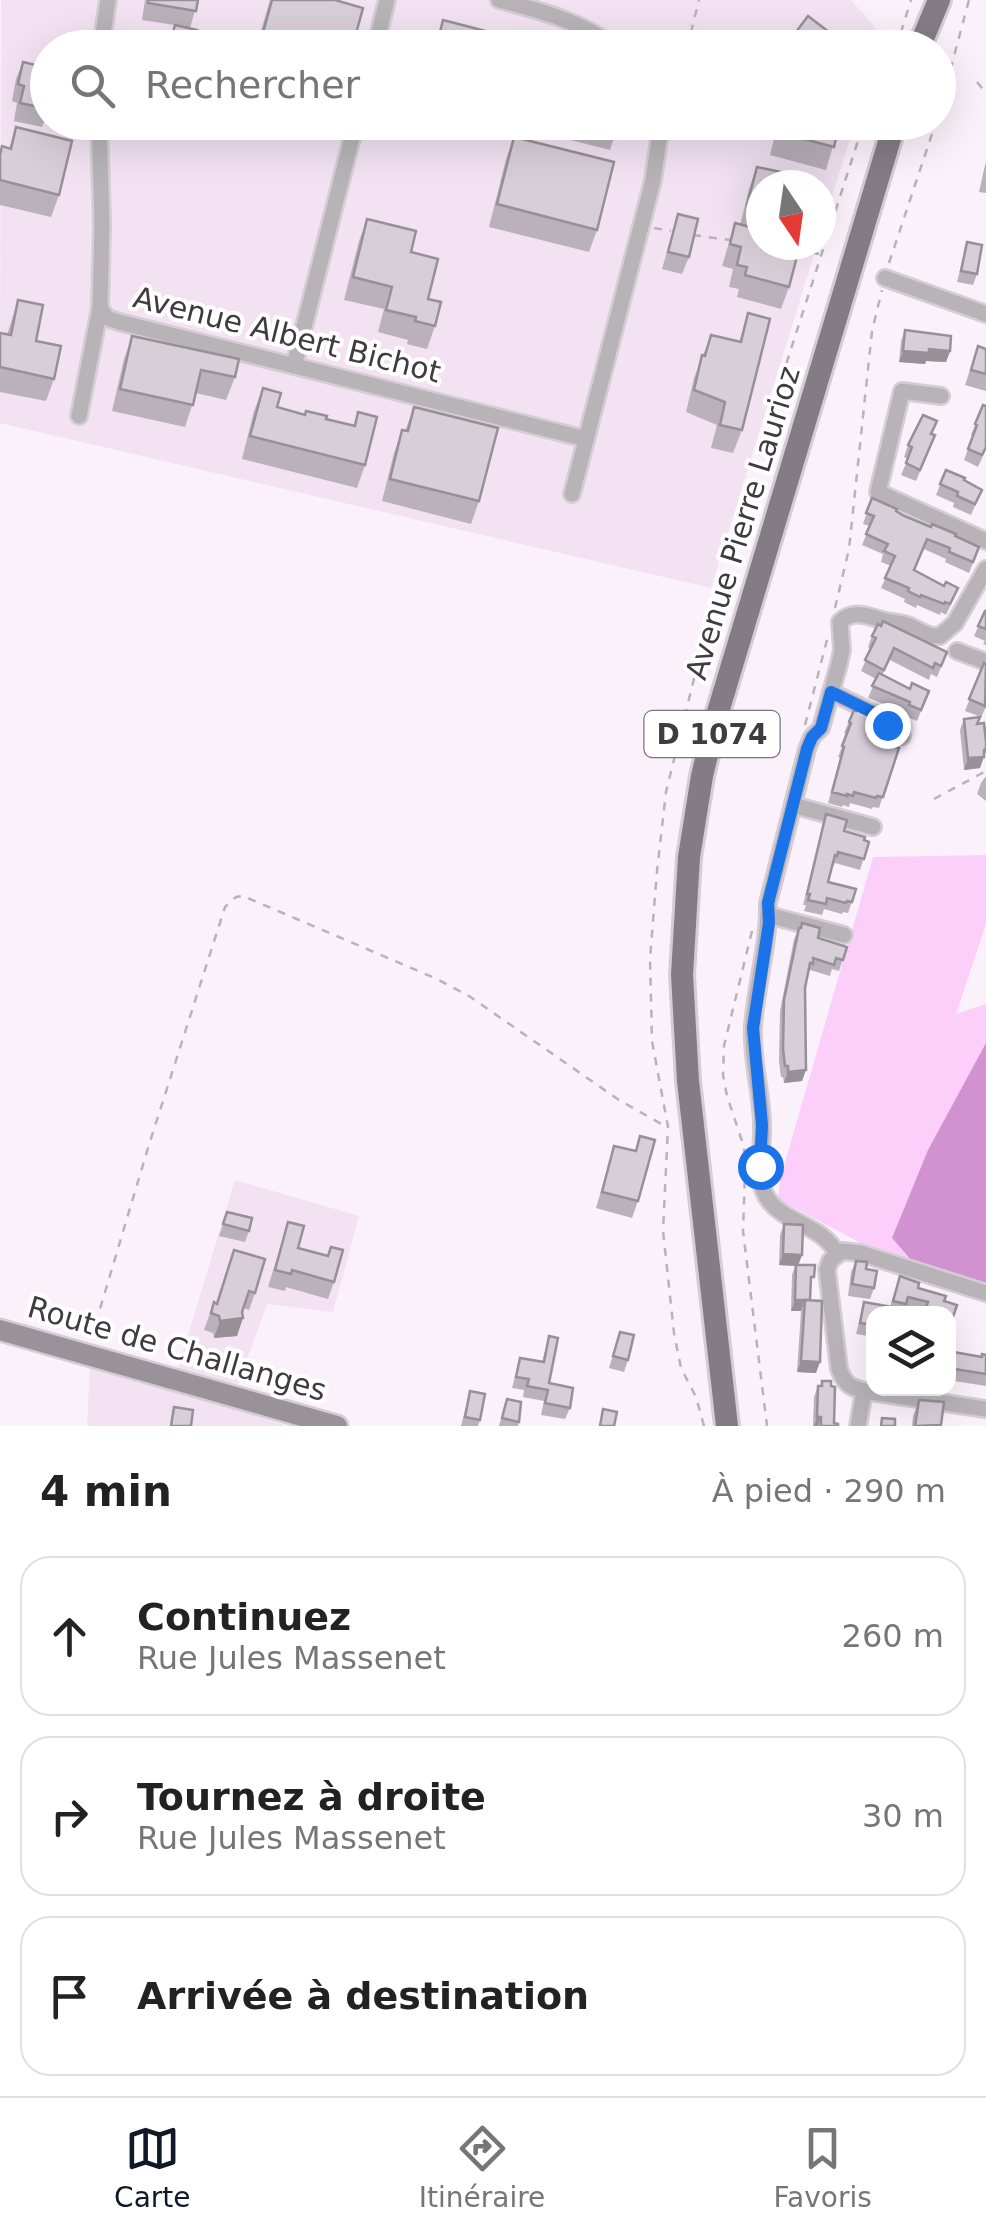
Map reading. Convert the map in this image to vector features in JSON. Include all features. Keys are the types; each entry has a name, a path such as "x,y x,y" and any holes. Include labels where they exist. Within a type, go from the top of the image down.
{"main road":[{"path":"926,30 940,0"},
{"path":"914,1 916,30"},
{"name":"Avenue Pierre Laurioz","path":"727,1426 685,1040 682,953 689,857 715,722 890,140"}],"street":[{"path":"104,30 108,0"},
{"path":"380,30 388,0"},
{"path":"499,0 564,17 592,30"},
{"name":"Avenue Albert Bichot","path":"100,140 100,308 108,318 586,438"},
{"path":"294,366 351,140"},
{"path":"572,494 653,180 659,140"},
{"path":"885,278 986,314"},
{"path":"79,416 100,308"},
{"path":"942,396 902,391 878,492 986,541"},
{"path":"837,1254 824,1236 778,1210 766,1196 763,1185 753,1028 768,903 807,749 821,728 842,650 840,622 847,616 870,616 904,624 929,636 940,636 955,623 986,568"},
{"path":"958,651 986,662"},
{"path":"831,692 880,716 902,736"},
{"path":"793,805 873,826"},
{"path":"768,915 844,935"},
{"path":"986,1293 860,1253 842,1251 827,1270 839,1369 850,1388 986,1409"},
{"name":"Route de Challanges","path":"0,1330 336,1426"},
{"path":"858,1426 864,1391"}],"path":[{"path":"692,30 699,0"},
{"path":"956,46 968,0"},
{"path":"903,30 914,1"},
{"path":"977,82 986,92"},
{"path":"836,206 858,140"},
{"path":"641,226 675,232"},
{"path":"692,234 744,242"},
{"path":"934,798 986,771"},
{"path":"86,1354 225,907 236,897 243,896 437,979 468,996 619,1100 668,1126"}],"shaded area":[{"path":"1,0 851,0 878,30 30,30 30,140 850,140 836,184 836,170 746,170 746,260 812,260 711,588 0,423"},
{"path":"986,855 986,924 956,1014 986,1004 986,1284 870,1248 778,1199 780,1180 873,857"},
{"path":"986,1043 986,1284 918,1268 892,1238 928,1150"},
{"path":"235,1180 359,1216 333,1312 267,1304 230,1407 287,1426 87,1426 90,1368 121,1372 172,1388"}],"building":[{"path":"148,0 198,0 196,11"},
{"path":"272,0 335,0 363,8 357,30 264,30"},
{"path":"808,16 826,30 798,30"},
{"path":"443,20 482,30 440,30"},
{"path":"23,62 30,64 30,105 20,103 24,86 18,84"},
{"path":"16,127 30,130 30,140 72,141 59,195 0,180 2,146 11,149"},
{"path":"513,140 614,162 597,230 497,204"},
{"path":"808,140 836,140 834,147"},
{"path":"678,214 698,219 689,257 668,252"},
{"path":"367,219 416,231 411,252 438,259 428,299 441,302 435,326 386,310 392,287 353,277"},
{"path":"735,223 746,226 746,260 796,260 789,287 745,275 747,267 737,265 741,247 730,244"},
{"path":"967,242 982,245 977,274 961,271"},
{"path":"18,300 43,305 36,341 61,346 54,379 0,367 0,333 11,335"},
{"path":"748,313 770,319 742,430 720,425 725,402 694,390 711,335 741,342"},
{"path":"905,330 951,336 950,351 903,351"},
{"path":"132,336 239,359 235,377 201,370 193,405 120,389"},
{"path":"978,346 986,349 986,374 971,370"},
{"path":"263,388 281,393 277,407 305,415 306,411 355,426 358,412 377,417 365,465 250,436"},
{"path":"983,405 986,447 982,455 968,449"},
{"path":"414,407 498,428 479,501 390,479 402,430 408,431"},
{"path":"923,415 937,421 920,470 906,463 912,447 908,445"},
{"path":"946,470 982,490 975,504 940,484"},
{"path":"872,498 904,516 931,527 932,524 979,547 973,562 927,539 914,570 944,586 946,582 958,588 950,604 920,597 885,578 895,556 884,551 888,544 866,534 874,516 866,513"},
{"path":"986,611 986,629 978,626"},
{"path":"883,621 947,652 941,666 935,663 933,668 894,648 884,670 865,660 876,638 872,636"},
{"path":"986,664 985,706 969,699"},
{"path":"879,673 910,689 912,683 929,691 921,710 872,686"},
{"path":"858,705 875,713 867,734 899,748 883,797 832,792 849,722"},
{"path":"980,717 977,724 984,723 984,757 968,758 964,719"},
{"path":"826,814 847,820 844,831 869,842 864,859 838,852 835,855 828,882 856,889 852,902 827,898 826,904 808,900"},
{"path":"802,923 820,928 818,938 847,947 843,960 836,958 834,965 813,958 813,964 810,963 805,988 806,1070 788,1072 783,1049 784,1000"},
{"path":"640,1136 655,1140 638,1201 602,1192 614,1146 636,1151"},
{"path":"227,1212 252,1218 249,1231 223,1224"},
{"path":"288,1222 304,1226 298,1248 328,1256 331,1247 343,1250 334,1282 292,1270 291,1274 275,1270"},
{"path":"784,1224 803,1225 802,1255 783,1254"},
{"path":"234,1250 265,1259 255,1293 249,1291 243,1318 220,1321 219,1316 211,1313"},
{"path":"856,1261 867,1262 866,1269 877,1271 874,1288 852,1284"},
{"path":"796,1265 815,1265 810,1300 795,1300"},
{"path":"900,1276 919,1283 918,1288 946,1296 944,1301 957,1305 927,1306 928,1302 908,1297 906,1304 893,1301"},
{"path":"805,1300 822,1301 820,1362 801,1361"},
{"path":"864,1302 886,1306 866,1306 866,1324 860,1323"},
{"path":"620,1332 634,1335 628,1360 613,1356"},
{"path":"549,1336 558,1338 549,1383 573,1388 570,1408 545,1403 548,1390 527,1386 529,1379 516,1377 520,1358 544,1362"},
{"path":"956,1352 986,1355 986,1374 956,1369"},
{"path":"822,1381 831,1381 835,1387 834,1423 838,1426 821,1426 821,1417 817,1417 818,1386 822,1386"},
{"path":"470,1391 485,1394 480,1420 465,1417"},
{"path":"507,1399 521,1402 519,1422 502,1418"},
{"path":"919,1400 944,1402 941,1425 915,1426"},
{"path":"174,1407 193,1410 191,1426 171,1426"},
{"path":"603,1409 617,1412 614,1426 600,1426"},
{"path":"882,1418 895,1419 895,1426 881,1426"}],"route":[{"path":"760,1166 762,1125 753,1028 769,923 768,903 807,749 821,728 831,692 880,716 887,725"}]}
